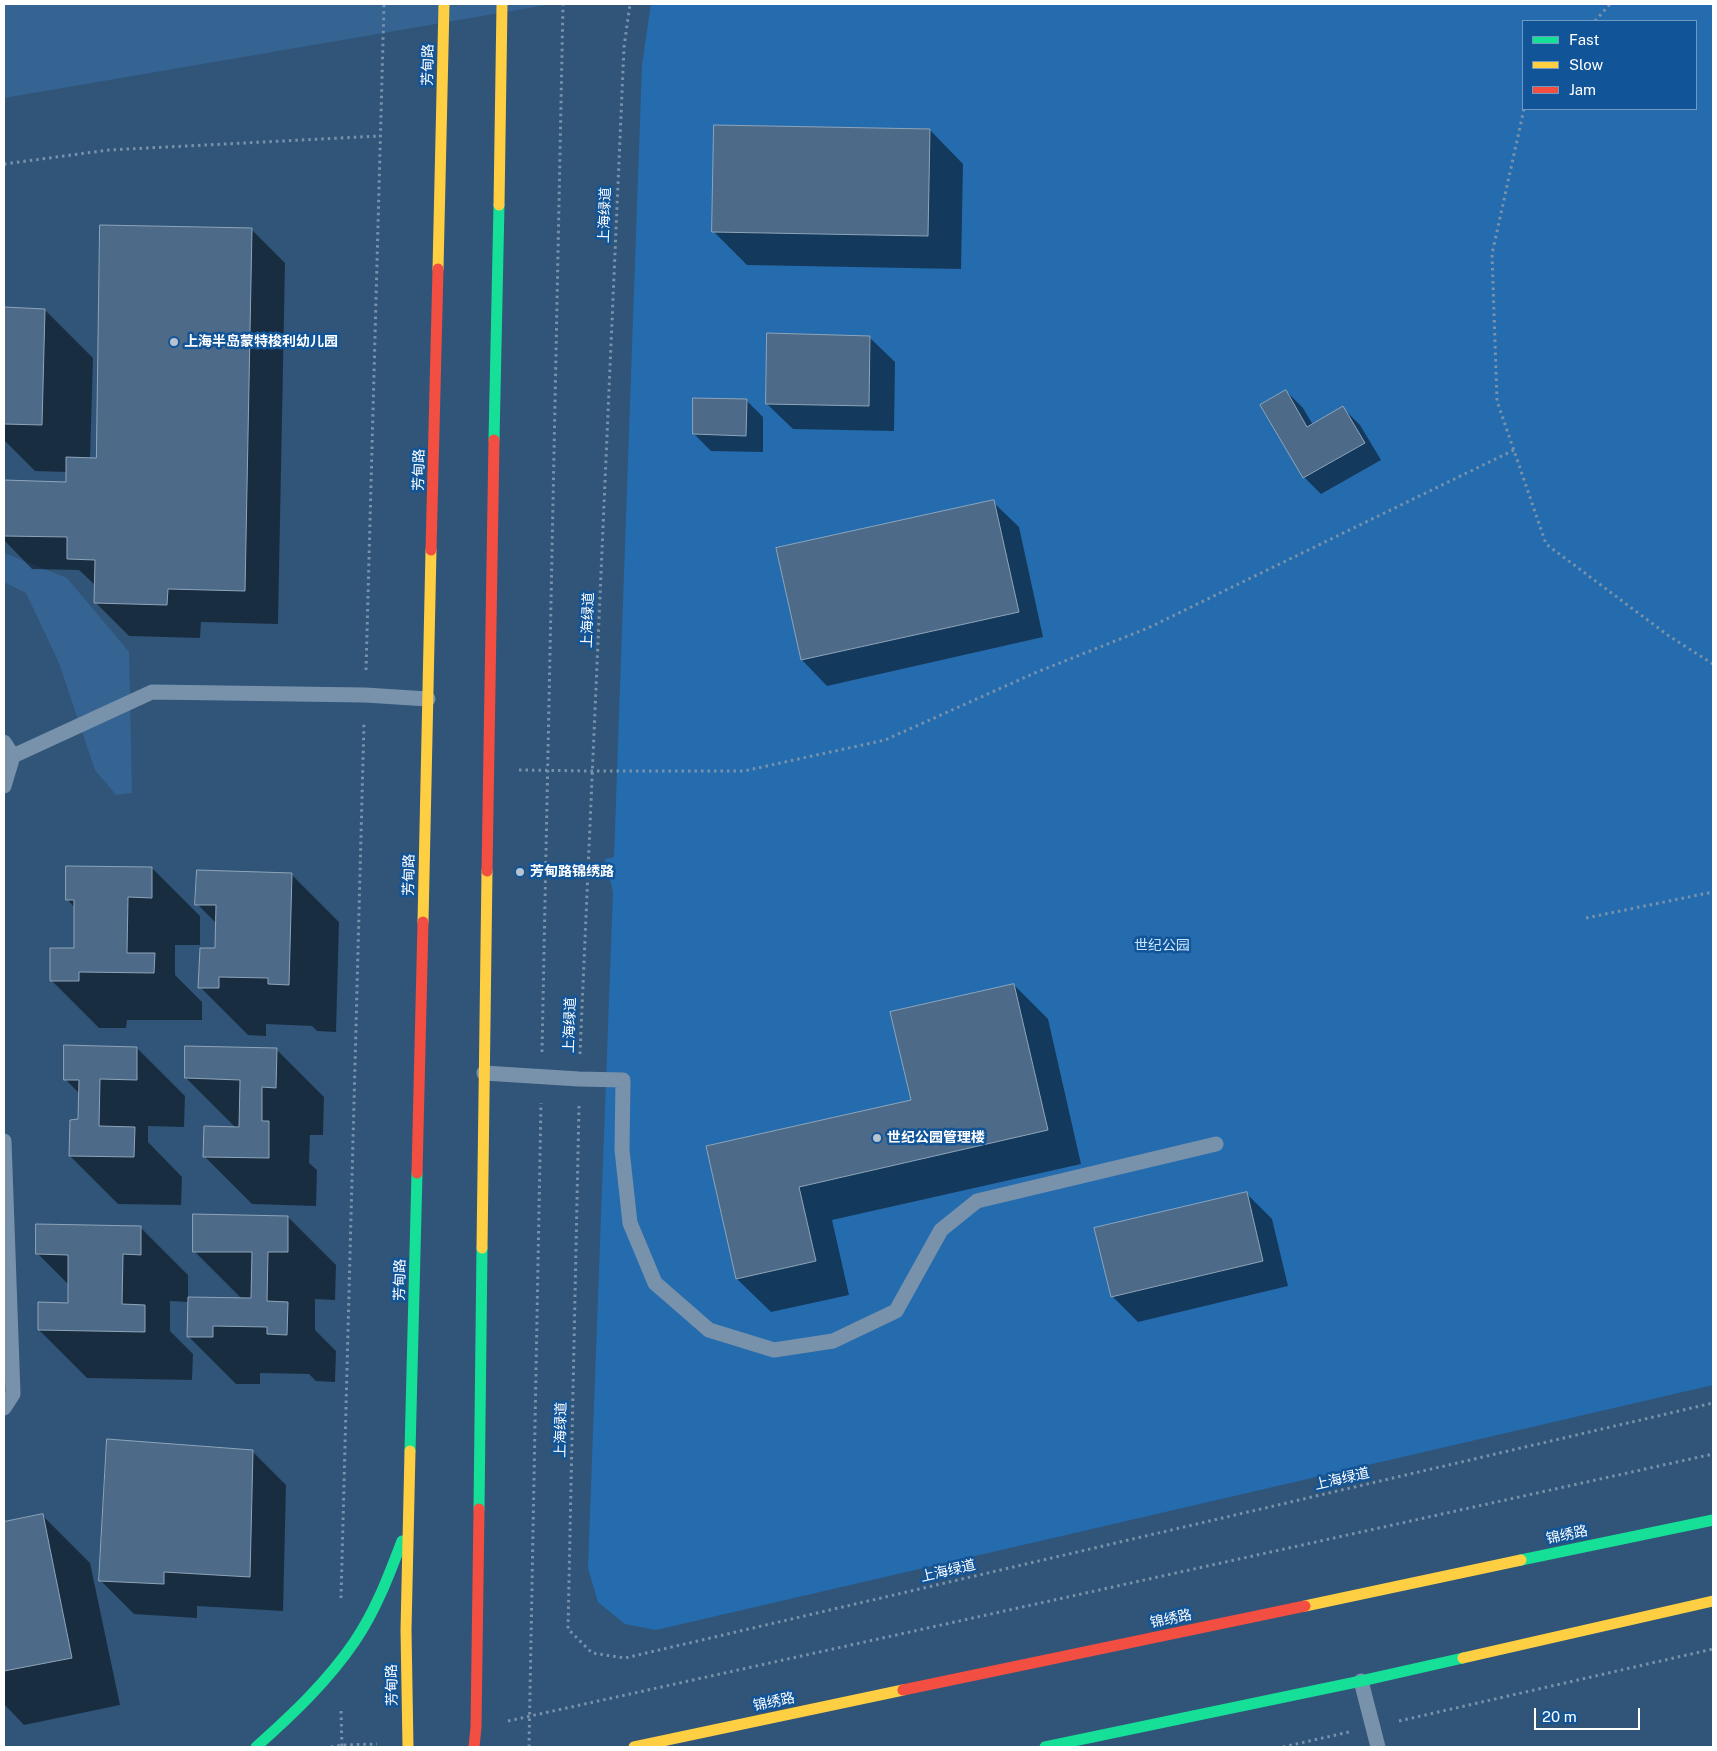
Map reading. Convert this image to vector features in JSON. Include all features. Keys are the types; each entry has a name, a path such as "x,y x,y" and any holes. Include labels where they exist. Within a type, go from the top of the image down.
{"main road":[{"name":"芳甸路","path":"408,1746 406,1630 444,4"},
{"path":"474,1747 476,1727 484,1073 502,4"},
{"name":"锦绣路","path":"634,1747 1713,1520"},
{"path":"256,1747 286,1721 323,1682 356,1640 386,1583 409,1524"},
{"path":"1045,1747 1361,1681 1713,1601"}],"lane":[{"path":"4,786 13,756 152,692 365,695 428,699"},
{"path":"4,742 13,756"},
{"path":"484,1073 623,1080 622,1150 630,1222 655,1282 709,1330 774,1350 833,1341 896,1311 942,1230 976,1201 1216,1144"},
{"path":"4,1141 13,1394 4,1408"},
{"path":"1361,1681 1378,1747"}],"path":[{"path":"341,1602 384,4"},
{"path":"529,1747 563,4"},
{"name":"上海绿道","path":"630,4 624,47 579,1079 568,1629 592,1653 625,1658 1713,1403"},
{"path":"1596,20 1610,4"},
{"path":"1524,110 1492,254 1497,401 1546,544 1669,636 1713,664"},
{"path":"4,164 109,150 379,136"},
{"path":"489,769 592,771 744,770 886,740 1037,672 1148,628 1514,450"},
{"path":"1586,918 1713,892"},
{"path":"476,1727 530,1717 1713,1454"},
{"path":"1283,1747 1713,1649"},
{"path":"341,1708 342,1746"},
{"path":"332,1747 408,1746"}],"green space":[{"name":"世纪公园","path":"651,4 1713,4 1713,1385 656,1630 625,1624 598,1602 588,1568 613,892 605,859 614,857 642,65"}],"shaded area":[{"path":"4,4 552,4 4,98"},
{"path":"4,553 67,578 129,652 132,793 116,795 95,770 59,663 26,593 4,582"}],"building":[{"path":"714,125 930,129 928,236 712,232"},
{"name":"上海半岛蒙特梭利幼儿园","path":"100,225 252,228 245,591 168,589 167,605 94,603 95,560 67,559 67,537 4,536 4,480 66,482 66,457 96,458"},
{"path":"4,307 45,309 42,425 4,424"},
{"path":"767,333 870,336 869,406 766,404"},
{"path":"1286,390 1307,427 1343,406 1365,443 1303,478 1260,405"},
{"path":"693,398 747,399 746,436 693,434"},
{"path":"994,500 1019,612 801,660 776,548"},
{"path":"66,866 152,867 152,898 128,897 127,953 155,953 154,973 79,972 79,981 50,981 50,948 74,948 74,900 66,900"},
{"path":"197,870 292,873 289,985 268,984 268,978 219,977 219,988 198,988 200,948 215,948 216,905 195,905"},
{"name":"世纪公园管理楼","path":"1014,984 1048,1130 799,1187 816,1261 736,1279 706,1146 911,1100 890,1012"},
{"path":"64,1045 137,1047 137,1080 100,1079 99,1126 135,1127 134,1157 69,1156 70,1120 78,1119 79,1080 64,1080"},
{"path":"185,1046 277,1048 276,1088 262,1087 262,1121 269,1121 269,1158 203,1157 204,1126 239,1127 240,1080 185,1078"},
{"path":"1247,1192 1263,1261 1111,1297 1094,1228"},
{"path":"193,1214 288,1216 288,1252 268,1252 267,1301 288,1302 287,1335 267,1334 267,1327 213,1326 213,1337 187,1337 188,1297 251,1298 252,1252 193,1252"},
{"path":"36,1224 141,1226 141,1255 123,1254 122,1304 145,1305 145,1332 38,1330 38,1302 68,1303 68,1255 36,1254"},
{"path":"107,1439 253,1450 250,1577 164,1572 164,1584 99,1581"},
{"path":"43,1514 72,1658 4,1671 4,1522"}],"traffic: fast":[{"path":"494,440 499,205"},
{"path":"410,1451 417,1173"},
{"path":"479,1509 482,1248"},
{"path":"1521,1560 1713,1520"},
{"path":"256,1747 309,1697 355,1641 376,1605 402,1541"},
{"path":"1045,1747 1463,1658"}],"traffic: slow":[{"path":"438,269 444,4"},
{"path":"499,205 502,4"},
{"path":"423,922 431,550"},
{"path":"482,1248 487,871"},
{"path":"408,1747 406,1630 410,1451"},
{"path":"1305,1606 1521,1560"},
{"path":"1463,1658 1713,1601"},
{"path":"634,1747 903,1690"}],"traffic: jam":[{"path":"431,550 438,269"},
{"path":"487,871 494,440"},
{"path":"417,1173 423,922"},
{"path":"474,1747 476,1727 479,1509"},
{"path":"903,1690 1305,1606"}],"place":[{"name":"上海半岛蒙特梭利幼儿园","path":"174,342"},
{"name":"芳甸路锦绣路","path":"520,872"},
{"name":"世纪公园管理楼","path":"877,1138"}]}
